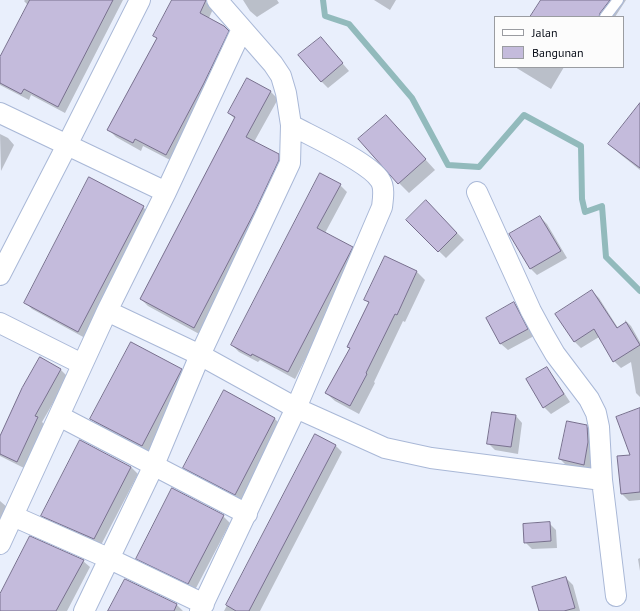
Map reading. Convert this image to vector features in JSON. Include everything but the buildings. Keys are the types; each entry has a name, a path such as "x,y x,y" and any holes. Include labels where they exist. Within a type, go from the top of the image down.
{"street":[{"path":"0,275 140,0"},
{"path":"84,611 108,558 154,465 200,355 290,163 291,125 286,94 281,76 273,64 217,0"},
{"path":"0,544 82,364 166,192 242,29"},
{"path":"0,113 166,192"},
{"path":"13,516 108,558 202,608 296,408 382,207 383,194 381,180 372,171 361,163 291,125"},
{"path":"477,192 531,311 544,336 555,354 589,399 596,413 600,442 602,480 616,596"},
{"path":"107,311 200,355 296,408 385,448 431,458 602,480"},
{"path":"0,324 82,364"},
{"path":"58,416 247,514"}],"lane":[{"path":"606,16 618,0"}],"waterway":[{"path":"323,0 325,16 349,24 412,98 448,165 479,167 524,115 581,146 582,199 585,212 602,206 606,257 640,291"}]}
